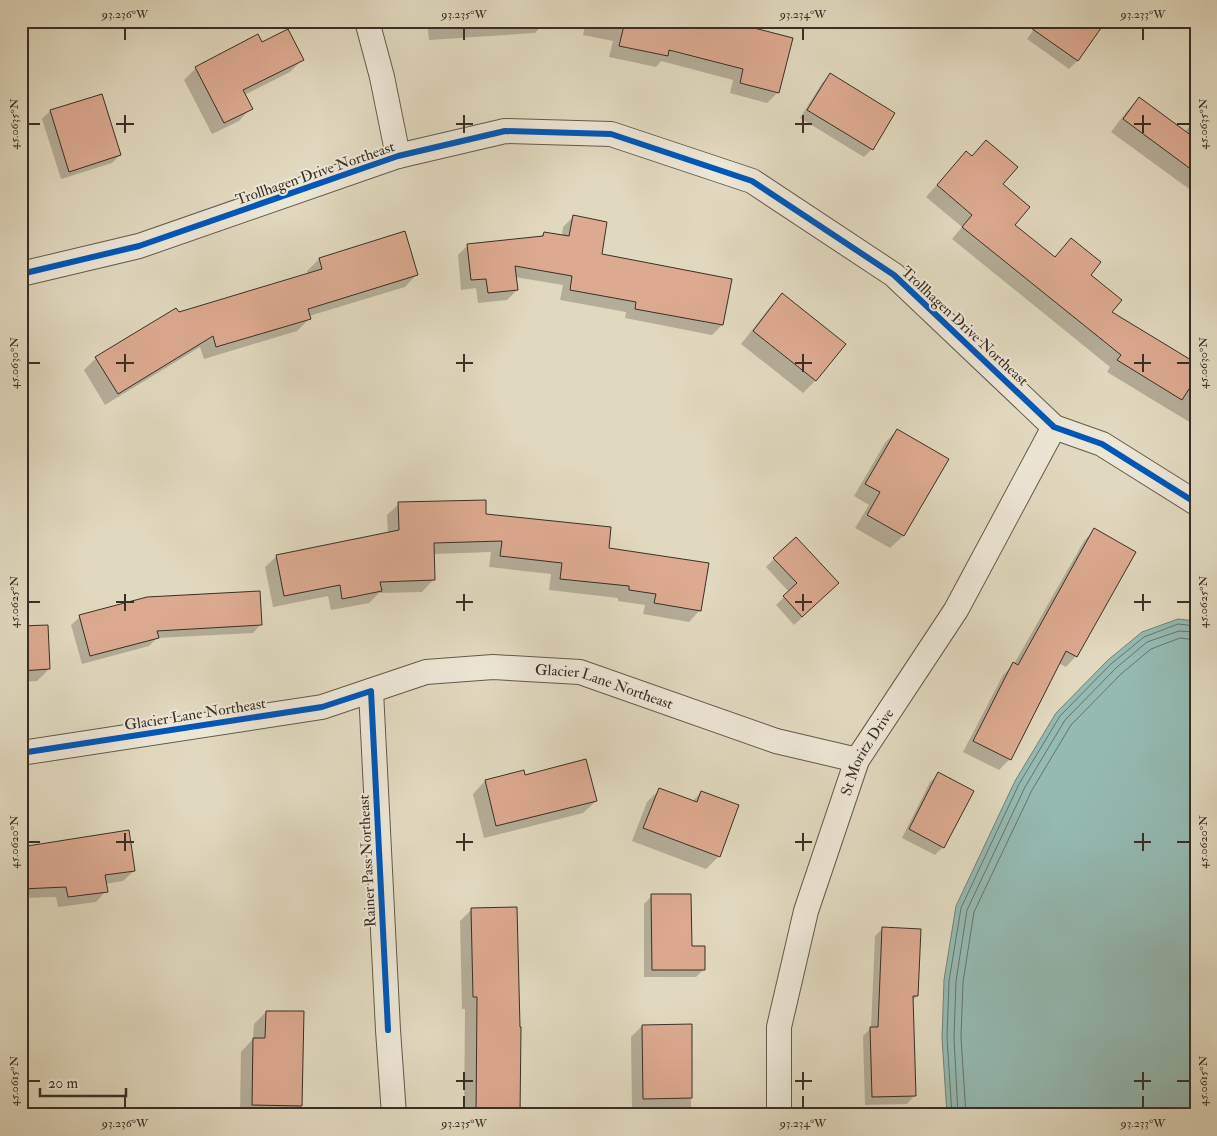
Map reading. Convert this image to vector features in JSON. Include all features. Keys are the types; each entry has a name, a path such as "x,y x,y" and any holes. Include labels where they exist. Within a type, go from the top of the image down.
{"street":[{"path":"367,21 382,77 398,156"},
{"name":"Trollhagen Drive Northeast","path":"21,274 139,246 398,156 505,131 611,134 752,181 894,275 1054,427 1102,444 1196,502"},
{"name":"St Moritz Drive","path":"779,1115 779,1027 806,911 857,760 956,610 1054,427"},
{"name":"Glacier Lane Northeast","path":"21,752 322,707 426,672 493,667 580,672 776,741 857,760"},
{"name":"Rainer Pass Northeast","path":"371,691 394,1115"}],"water":[{"path":"1178,619 1196,621 1196,1115 947,1115 942,1038 944,980 956,906 1015,781 1056,713 1108,660 1142,632"}],"building":[{"path":"625,21 727,21 793,38 779,93 740,83 743,69 669,50 668,56 619,46"},
{"path":"1021,21 1106,21 1078,61"},
{"path":"288,29 304,60 243,90 253,109 224,123 195,67 258,34 262,42"},
{"path":"830,73 895,113 873,150 807,110"},
{"path":"102,94 121,155 69,172 50,110"},
{"path":"1139,97 1196,139 1196,173 1123,119"},
{"path":"986,140 1018,167 1003,184 1030,207 1015,225 1055,257 1071,238 1101,262 1091,275 1122,300 1112,312 1196,363 1196,378 1182,400 1117,360 1121,355 962,227 972,215 937,185 966,151 972,156"},
{"path":"573,215 607,222 602,254 732,279 723,325 635,309 636,302 570,290 572,276 515,266 518,290 488,293 486,279 471,280 467,244 543,236 544,232 569,236"},
{"path":"405,231 418,275 308,309 311,319 216,347 213,336 118,394 95,357 176,308 179,312 322,269 319,258"},
{"path":"782,293 846,344 816,381 753,331"},
{"path":"897,429 949,459 904,536 867,515 880,492 865,484"},
{"path":"486,500 486,514 611,527 609,548 709,563 701,611 654,603 656,594 629,590 629,586 560,579 562,563 500,556 502,541 434,543 435,580 380,582 382,591 342,599 340,585 284,596 276,555 399,530 398,502"},
{"path":"1094,528 1136,552 1077,657 1066,651 1011,760 973,741 1013,662 1018,665"},
{"path":"796,537 839,583 802,617 783,596 797,583 773,558"},
{"path":"260,591 262,625 157,631 159,638 90,656 79,615 147,597"},
{"path":"48,625 50,669 21,671 21,626"},
{"path":"586,759 597,801 496,826 485,780 524,770 525,775"},
{"path":"938,772 974,791 944,848 909,829"},
{"path":"659,788 697,802 701,791 739,805 720,857 643,828"},
{"path":"129,830 135,871 105,875 108,892 68,897 66,887 21,889 21,847"},
{"path":"651,894 691,894 692,946 705,946 705,970 652,970"},
{"path":"517,907 521,1027 520,1115 476,1115 477,997 473,997 471,908"},
{"path":"882,927 921,929 918,996 913,996 916,1096 872,1097 870,1027 878,1027"},
{"path":"266,1011 304,1011 302,1106 252,1105 253,1038 265,1038"},
{"path":"692,1024 692,1098 643,1099 642,1025"}],"cycle path":[{"path":"21,274 139,246 398,156 505,131 611,134 752,181 894,275 1054,427 1102,444 1196,503"},
{"path":"21,753 322,707 371,691 388,1030"}]}
